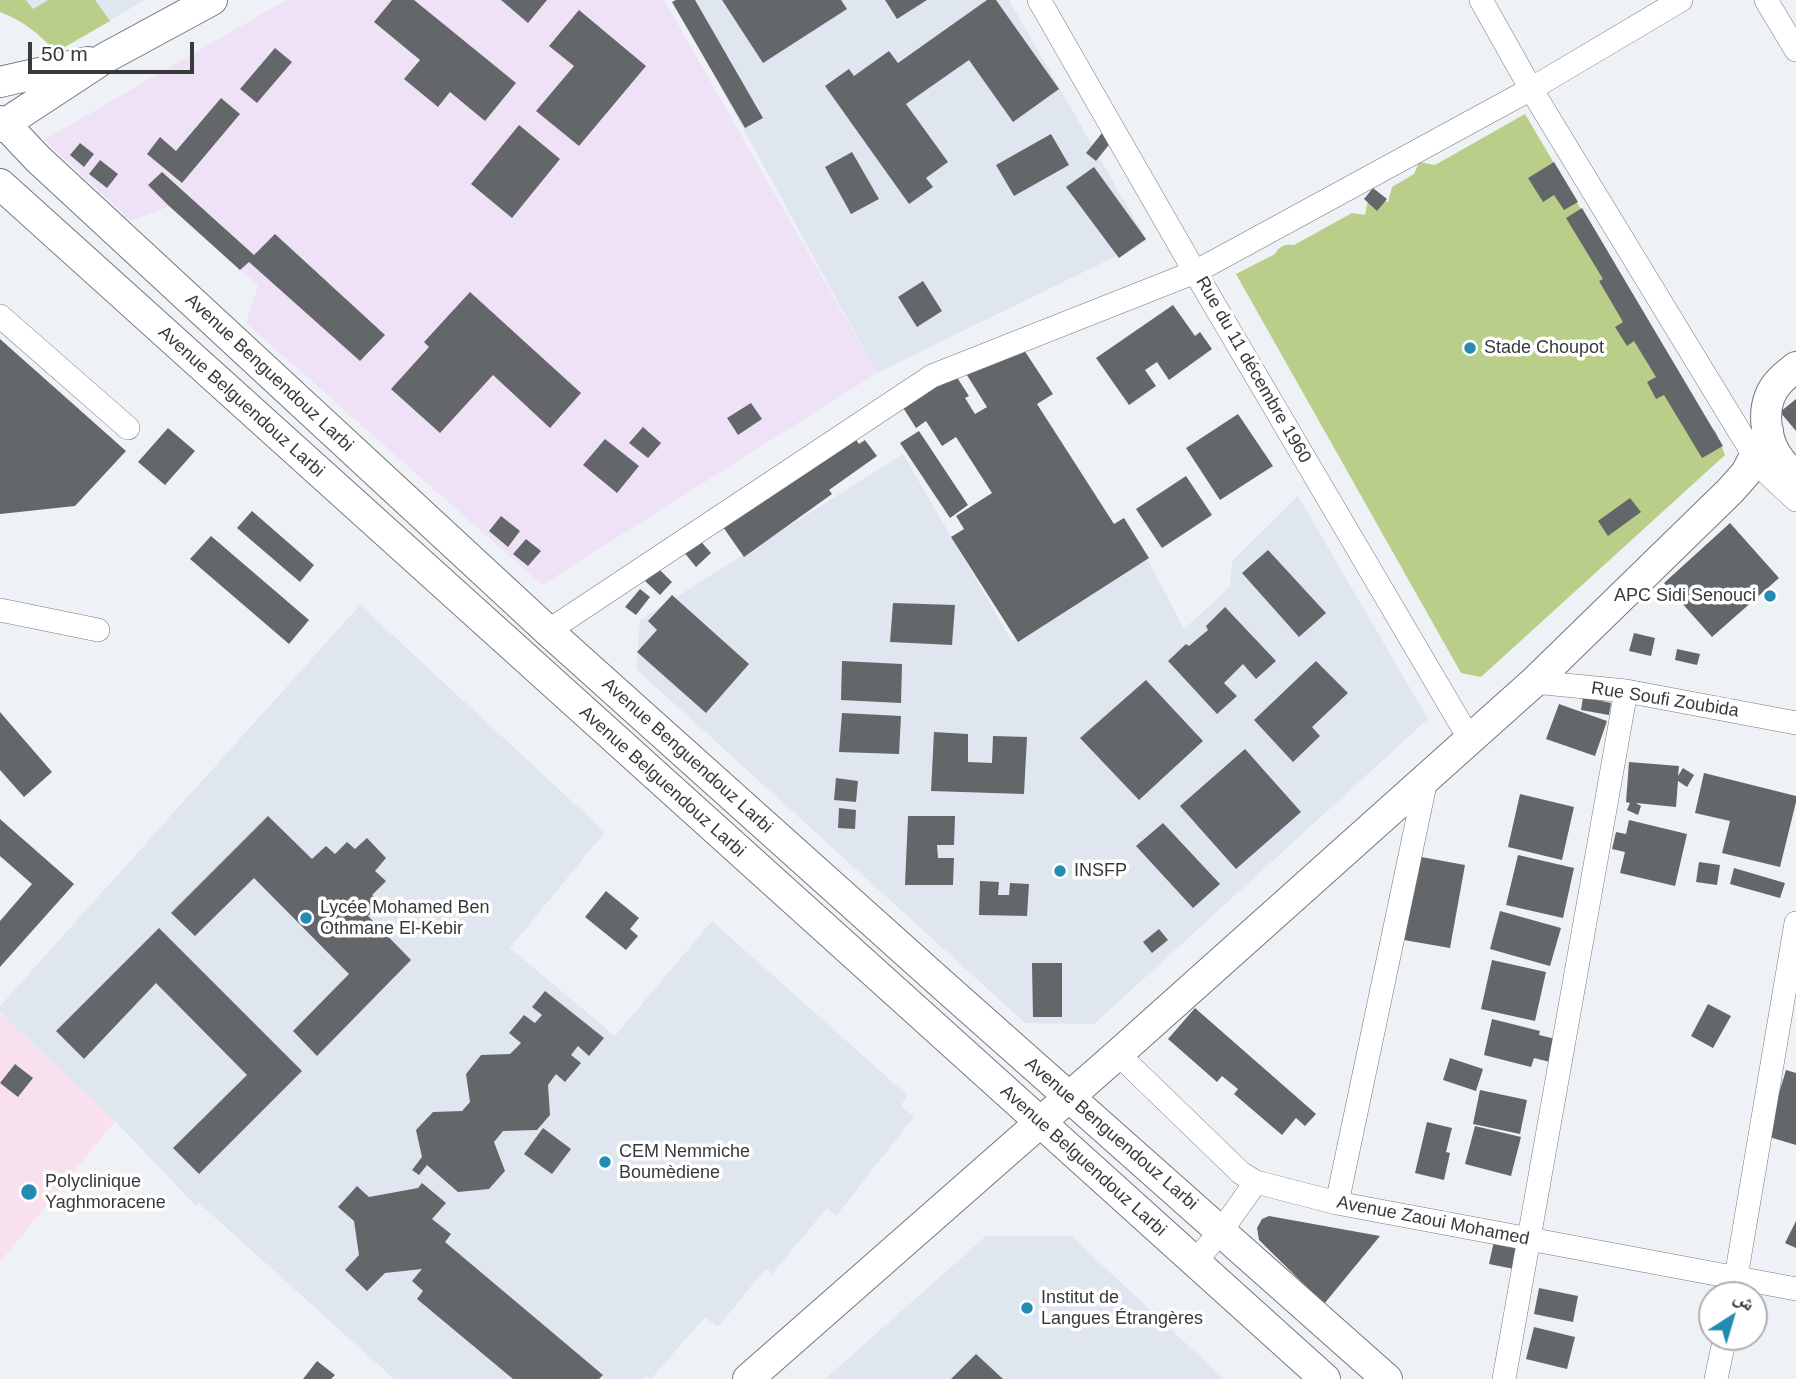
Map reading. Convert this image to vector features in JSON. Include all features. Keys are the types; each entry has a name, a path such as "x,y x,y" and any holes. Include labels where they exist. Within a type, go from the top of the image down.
{"main road":[{"path":"2,124 105,58 212,0"},
{"path":"0,82 105,58"},
{"path":"38,159 34,135 41,100"},
{"name":"Avenue Benguendouz Larbi","path":"2,124 548,631 1387,1379"},
{"name":"Avenue Belguendouz Larbi","path":"0,184 1325,1379"},
{"path":"748,1379 1118,1054 1534,682 1730,491 1777,464 1766,412 1769,396 1778,383 1796,367"}],"street":[{"name":"Rue du 11 décembre 1960","path":"1039,0 1195,272 1469,738"},
{"path":"1481,0 1531,89 1777,464 1796,500"},
{"path":"548,631 932,376 1195,272 1531,89 1681,0"},
{"path":"1766,0 1796,50"},
{"path":"0,316 128,428"},
{"path":"0,610 98,630"},
{"name":"Rue Soufi Zoubida","path":"1534,682 1626,691 1796,723"},
{"path":"1504,1379 1626,691"},
{"path":"1336,1203 1427,775"},
{"path":"1735,1281 1796,923"},
{"name":"Avenue Zaoui Mohamed","path":"1118,1054 1241,1173 1256,1182 1336,1203 1530,1240 1712,1281"},
{"path":"1195,1262 1256,1182"},
{"name":"Avenue Zaoui Mohamed","path":"1768,1288 1796,1289"},
{"path":"1716,1379 1721,1351"}],"shaded area":[{"path":"0,0 145,0 56,52 25,24 0,12"},
{"path":"286,0 664,0 877,373 542,585 246,323 258,286 170,206 131,221 44,140"},
{"path":"673,0 1009,0 1147,241 877,373"},
{"name":"INSFP","path":"903,454 1012,641 1147,558 1184,629 1230,587 1232,561 1298,496 1428,719 1094,1024 1025,1023 636,669 640,620"},
{"path":"360,605 605,832 510,948 615,1036 712,921 907,1095 901,1106 914,1117 836,1216 827,1208 772,1274 765,1269 718,1327 705,1317 651,1379 646,1375 643,1379 394,1379 199,1203 196,1206 115,1121 0,1013 0,1006"},
{"name":"Polyclinique Yaghmoracene","path":"2,1015 115,1121 0,1262 0,1017"},
{"name":"Institut de Langues Étrangères","path":"986,1236 1071,1236 1224,1379 825,1379"}],"green space":[{"path":"0,0 26,0 33,9 48,0 95,0 110,21 56,52 31,29 0,12"},
{"name":"Stade Choupot","path":"1525,114 1706,422 1716,432 1725,455 1481,677 1461,673 1236,274 1275,254 1283,246 1294,245 1352,213 1365,215 1369,196 1388,202 1392,187 1414,174 1419,162 1435,165"}],"building":[{"path":"392,0 414,0 516,83 485,121 450,92 438,107 404,79 420,60 374,22"},
{"path":"501,0 547,0 528,23"},
{"path":"695,0 763,118 745,128 672,2"},
{"path":"722,0 841,0 847,9 763,63"},
{"path":"885,0 927,0 897,19"},
{"path":"987,0 996,0 1059,89 1013,122 969,60 906,104 948,162 926,178 933,187 909,204 825,86 849,69 854,76 889,51 898,63"},
{"path":"579,10 646,66 579,146 536,111 574,66 549,46"},
{"path":"275,48 292,62 257,103 240,89"},
{"path":"221,98 240,114 182,183 147,154 160,137 176,151"},
{"path":"519,125 560,159 512,218 471,184"},
{"path":"1102,133 1112,141 1096,161 1086,153"},
{"path":"1051,134 1069,165 1014,196 996,165"},
{"path":"80,143 94,154 84,167 70,155"},
{"path":"852,152 879,199 851,214 825,167"},
{"path":"100,160 118,174 107,188 89,174"},
{"path":"1554,162 1578,202 1564,210 1554,195 1543,202 1528,178"},
{"path":"1094,167 1146,239 1119,258 1066,187"},
{"path":"162,172 254,255 275,234 385,335 360,361 249,262 240,270 169,206 148,185"},
{"path":"1373,188 1387,199 1377,211 1364,199"},
{"path":"1582,208 1723,446 1702,458 1664,395 1656,399 1647,382 1656,377 1634,341 1627,346 1615,327 1623,322 1599,281 1603,279 1566,218"},
{"path":"923,281 942,311 917,327 898,297"},
{"path":"470,292 581,393 550,428 493,375 440,433 391,389 429,347 424,342"},
{"path":"1173,305 1195,336 1200,332 1212,349 1169,380 1157,362 1145,370 1156,386 1129,405 1096,358"},
{"path":"0,339 126,451 75,506 0,514"},
{"path":"1024,350 1053,394 1037,404 1114,524 1124,518 1149,558 1018,642 951,537 964,529 956,516 992,493 956,437 942,446 926,421 916,428 895,395 947,362 969,396 965,398 975,414 987,407 965,372"},
{"path":"1796,399 1796,431 1780,412"},
{"path":"751,403 762,419 738,435 727,418"},
{"path":"1238,414 1273,466 1220,500 1186,448"},
{"path":"643,427 661,443 648,458 629,443"},
{"path":"847,427 859,444 865,440 877,456 829,490 832,494 744,557 723,527"},
{"path":"168,428 195,451 165,485 138,462"},
{"path":"919,431 968,505 950,518 900,443"},
{"path":"605,439 639,466 617,493 583,465"},
{"path":"1186,476 1212,515 1162,548 1136,509"},
{"path":"1630,498 1641,512 1608,536 1598,521"},
{"path":"252,511 314,565 300,582 237,528"},
{"path":"501,516 520,531 508,547 489,531"},
{"path":"1730,523 1779,578 1712,637 1664,583"},
{"path":"211,536 309,620 289,644 190,559"},
{"path":"698,538 711,553 696,567 683,551"},
{"path":"526,539 541,551 528,566 513,554"},
{"path":"1268,550 1326,613 1299,637 1242,573"},
{"path":"658,568 672,582 660,595 645,581"},
{"path":"640,589 650,597 636,615 625,607"},
{"path":"672,595 749,664 706,713 637,652 657,630 648,621"},
{"path":"893,603 955,605 952,645 890,642"},
{"path":"1225,607 1276,661 1256,679 1243,664 1224,683 1237,696 1217,714 1168,661 1186,644 1189,646 1208,630 1206,626"},
{"path":"1634,633 1655,638 1651,656 1629,651"},
{"path":"1677,649 1700,654 1697,665 1675,660"},
{"path":"842,661 902,664 901,703 841,700"},
{"path":"1316,661 1348,693 1312,727 1320,736 1293,762 1254,720"},
{"path":"1146,680 1203,741 1139,800 1080,738"},
{"path":"1583,697 1611,703 1609,715 1581,710"},
{"path":"1559,704 1607,721 1595,756 1546,739"},
{"path":"0,712 52,772 24,797 0,770"},
{"path":"842,713 901,716 899,754 839,752"},
{"path":"934,732 968,734 968,762 992,763 993,736 1027,737 1024,794 931,791"},
{"path":"1245,749 1301,812 1236,869 1180,806"},
{"path":"1629,762 1679,766 1678,776 1683,768 1694,775 1687,787 1678,781 1676,807 1636,803 1641,806 1638,815 1627,810 1630,803 1626,802"},
{"path":"1704,773 1796,796 1780,867 1722,853 1730,821 1695,813"},
{"path":"836,778 858,781 856,802 834,800"},
{"path":"1520,794 1574,807 1562,860 1508,847"},
{"path":"839,808 856,810 855,829 838,828"},
{"path":"268,816 312,859 326,846 335,854 347,842 355,849 367,838 386,858 375,871 386,881 372,895 381,902 368,916 411,960 317,1056 293,1031 349,974 254,878 195,936 171,913"},
{"path":"908,816 955,816 954,845 937,845 938,858 954,858 953,885 905,885"},
{"path":"0,819 74,884 0,967 0,921 32,884 0,856"},
{"path":"1629,820 1687,834 1675,886 1620,873 1625,852 1612,849 1616,832 1626,834"},
{"path":"1163,823 1220,884 1193,908 1136,846"},
{"path":"1518,855 1574,868 1563,918 1506,905"},
{"path":"1416,856 1465,865 1450,948 1398,939"},
{"path":"1699,862 1720,865 1717,885 1696,882"},
{"path":"1734,868 1785,883 1780,898 1730,884"},
{"path":"980,881 999,882 998,895 1009,895 1010,883 1029,884 1027,916 979,915"},
{"path":"606,891 639,918 630,929 638,936 626,950 585,917"},
{"path":"1500,911 1561,928 1550,966 1490,949"},
{"path":"159,928 302,1071 199,1174 173,1148 247,1075 156,983 84,1059 56,1031"},
{"path":"1159,929 1168,940 1152,953 1143,942"},
{"path":"1492,960 1546,972 1535,1021 1481,1009"},
{"path":"1032,963 1062,963 1062,1017 1033,1017"},
{"path":"545,991 604,1038 589,1056 578,1046 571,1055 581,1063 565,1082 556,1074 548,1085 550,1115 537,1130 503,1131 494,1142 505,1171 489,1189 458,1192 427,1165 419,1175 412,1170 422,1157 416,1130 433,1112 462,1111 470,1102 466,1074 481,1055 510,1054 521,1043 509,1033 524,1015 535,1023 542,1015 532,1007"},
{"path":"1708,1004 1731,1016 1713,1048 1691,1036"},
{"path":"1195,1008 1316,1114 1305,1126 1296,1118 1282,1135 1234,1094 1238,1089 1222,1076 1217,1082 1168,1039"},
{"path":"1492,1019 1540,1031 1539,1035 1556,1039 1550,1062 1534,1058 1531,1067 1484,1055"},
{"path":"1450,1058 1483,1069 1476,1091 1443,1080"},
{"path":"15,1064 33,1078 18,1097 0,1083"},
{"path":"1786,1070 1796,1073 1796,1145 1766,1136"},
{"path":"1480,1090 1527,1100 1520,1134 1473,1124"},
{"path":"1427,1122 1452,1128 1446,1152 1450,1153 1444,1180 1415,1173"},
{"path":"1475,1126 1521,1137 1511,1176 1465,1164"},
{"path":"543,1128 571,1149 552,1174 524,1154"},
{"path":"422,1183 446,1203 432,1219 451,1234 445,1242 603,1375 599,1379 513,1379 417,1299 423,1291 412,1281 422,1269 385,1273 367,1291 345,1270 359,1255 354,1221 338,1207 357,1186 369,1197 418,1188"},
{"path":"1269,1216 1380,1236 1324,1304 1259,1240 1257,1228 1262,1219"},
{"path":"1796,1221 1796,1248 1785,1243"},
{"path":"1494,1241 1519,1247 1514,1269 1489,1264"},
{"path":"1539,1288 1578,1296 1573,1322 1534,1314"},
{"path":"1534,1327 1575,1337 1567,1369 1526,1359"},
{"path":"976,1354 1003,1379 951,1379"},
{"path":"317,1361 335,1375 331,1379 303,1379"}],"place":[{"name":"Stade Choupot","path":"1470,348"},
{"name":"APC Sidi Senouci","path":"1770,596"},
{"name":"INSFP","path":"1060,871"},
{"name":"Lycée Mohamed Ben Othmane El-Kebir","path":"306,918"},
{"name":"CEM Nemmiche Boumèdiene","path":"605,1162"},
{"name":"Polyclinique Yaghmoracene","path":"29,1192"},
{"name":"Institut de Langues Étrangères","path":"1027,1308"}]}
